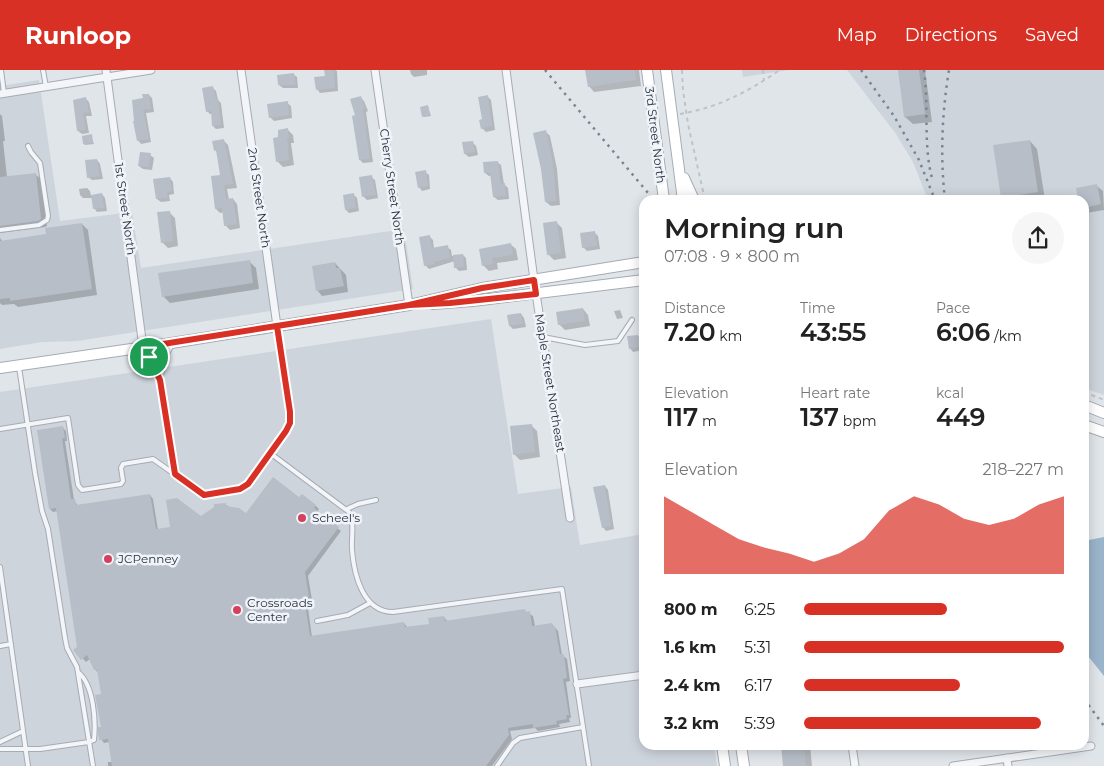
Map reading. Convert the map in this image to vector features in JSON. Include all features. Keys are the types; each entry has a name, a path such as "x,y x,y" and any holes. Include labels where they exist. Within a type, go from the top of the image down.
{"main road":[{"name":"3rd Street North","path":"646,70 663,195"},
{"path":"666,70 683,195"},
{"path":"680,168 692,195"},
{"path":"0,368 409,305 482,288 639,263"},
{"path":"409,305 466,302 639,281"},
{"path":"565,290 639,287"},
{"path":"1089,407 1104,413"},
{"path":"1089,427 1104,432"},
{"path":"723,750 725,766"},
{"path":"742,750 744,766"}],"street":[{"path":"2,93 106,73 150,70"},
{"name":"2nd Street North","path":"241,70 277,326"},
{"name":"Cherry Street North","path":"375,70 409,305"},
{"name":"Maple Street Northeast","path":"506,70 534,280 570,518"},
{"name":"1st Street North","path":"106,73 144,347"},
{"path":"577,684 639,675"},
{"path":"853,750 855,766"},
{"path":"953,766 1007,762 1070,750"}],"lane":[{"path":"1,70 2,93"},
{"path":"42,70 46,86"},
{"path":"0,230 39,225 48,220 40,163 28,146"},
{"path":"543,337 585,345 618,342 632,320"},
{"path":"0,429 68,418 78,485 82,490 121,484 123,479 122,466 125,463 153,459 204,495 240,489 245,487 286,431 290,420 277,326"},
{"path":"160,380 165,357 175,342"},
{"path":"144,347 160,380 175,474"},
{"path":"19,365 27,424 41,506 48,529 66,642 78,672 93,766"},
{"path":"270,453 347,509 351,515 355,572 362,590 370,603 380,610 393,612 562,589 589,766"},
{"path":"347,509 358,504 376,500"},
{"path":"0,567 28,766"},
{"path":"316,621 348,615 370,603"},
{"path":"0,646 11,644"},
{"path":"0,749 47,748 94,740 95,728 88,686 84,677 78,672"},
{"path":"497,766 513,743 520,738 583,727"},
{"path":"0,742 23,731"}],"path":[{"path":"682,70 682,90 704,195"},
{"path":"763,70 764,81"},
{"path":"673,116 718,105 755,87 780,70"},
{"path":"1089,394 1104,400"}],"shaded area":[{"path":"742,70 789,70 743,77"},
{"path":"847,70 1104,70 1104,395 1089,390 1089,195 926,195 913,162 896,134"},
{"path":"39,80 60,221 132,212 141,268 404,229 413,289 77,341 42,342 0,349 0,86"},
{"name":"Crossroads Center","path":"491,319 518,494 571,487 580,545 639,535 639,750 715,750 717,766 0,766 0,392"}],"water":[{"path":"1104,537 1104,676 1089,657 1089,540"}],"building":[{"path":"324,70 334,70 335,88 316,90 314,77 325,76"},
{"path":"585,70 635,70 636,80 588,87"},
{"path":"898,70 919,70 925,114 904,117"},
{"path":"294,73 296,85 278,85 277,75"},
{"path":"213,86 216,99 218,99 221,125 212,126 211,111 206,112 202,88"},
{"path":"142,94 149,94 151,109 143,110 149,139 137,141 133,121 132,100 143,98"},
{"path":"488,95 492,126 481,129 479,120 482,119 478,97"},
{"path":"361,96 365,108 363,109 370,159 359,160 352,116 355,115 350,99"},
{"path":"86,97 89,112 83,113 86,130 77,131 73,100"},
{"path":"288,101 289,115 269,118 267,104"},
{"path":"428,105 430,115 422,117 420,107"},
{"path":"288,128 289,160 276,162 273,138 278,137 278,130"},
{"path":"546,130 553,163 556,201 545,202 541,169 533,133"},
{"path":"92,134 93,143 83,144 82,136"},
{"path":"224,139 233,184 224,185 226,199 233,198 237,224 224,226 222,208 215,209 211,176 220,175 216,150 214,151 212,141"},
{"path":"1030,140 1038,192 1020,195 1001,195 993,145"},
{"path":"473,141 475,152 464,154 462,142"},
{"path":"140,152 151,153 149,167 138,166"},
{"path":"97,159 100,176 87,178 85,160"},
{"path":"498,161 501,184 505,183 506,196 493,197 490,173 484,173 483,162"},
{"path":"426,170 428,186 418,188 415,172"},
{"path":"36,173 41,219 0,226 0,177"},
{"path":"372,175 376,195 362,197 359,177"},
{"path":"170,177 172,191 167,192 168,198 156,199 153,179"},
{"path":"1097,184 1101,204 1089,207 1089,195 1077,195 1076,188"},
{"path":"102,193 104,208 93,209 91,195"},
{"path":"354,193 356,208 345,210 343,195"},
{"path":"170,211 173,241 161,243 157,212"},
{"path":"557,221 561,253 547,255 543,223"},
{"path":"82,223 92,289 10,301 10,298 0,299 0,241 46,234 45,228"},
{"path":"595,231 597,246 582,248 580,233"},
{"path":"430,235 432,248 448,245 450,258 424,266 419,237"},
{"path":"511,243 513,255 492,258 493,264 482,266 479,249"},
{"path":"463,254 464,267 454,268 453,255"},
{"path":"250,260 253,283 162,297 158,273"},
{"path":"335,262 336,268 340,268 344,286 316,291 312,266"},
{"path":"583,308 585,321 558,325 556,312"},
{"path":"521,313 523,324 509,326 507,315"},
{"path":"638,335 639,347 629,349 627,336"},
{"path":"532,424 535,452 513,455 510,426"},
{"name":"Crossroads Center","path":"63,426 65,438 62,438 71,499 75,499 76,505 150,494 156,529 170,527 166,500 177,498 201,516 214,507 214,504 226,503 226,506 239,508 246,513 273,477 299,497 302,494 316,505 314,508 339,527 305,572 309,597 304,597 310,636 404,622 405,627 429,624 428,618 444,616 445,621 525,609 526,612 530,611 532,626 552,623 555,626 560,654 564,654 567,678 563,679 569,715 566,715 567,719 556,721 557,724 533,728 533,724 508,728 509,735 486,766 112,766 108,739 99,740 98,727 101,727 95,695 101,694 97,670 94,670 87,655 81,660 73,650 77,647 56,508 49,509 37,430"},
{"path":"605,485 611,526 602,528 593,487"},
{"path":"781,750 804,750 806,766 783,766"}],"railway":[{"path":"545,70 650,195"},
{"path":"861,70 894,116 919,160 933,195"},
{"path":"924,70 927,139 932,178"},
{"path":"945,195 942,135 949,70"},
{"path":"1089,706 1104,726"}],"place":[{"name":"Scheel's","path":"302,518"},
{"name":"JCPenney","path":"108,559"},
{"name":"Crossroads Center","path":"237,610"}],"route":[{"path":"149,357 144,347 409,305 482,288 534,280 536,294 450,303 409,305 277,326 290,423 245,487 212,495 204,495 175,474 160,380 149,357"}]}
